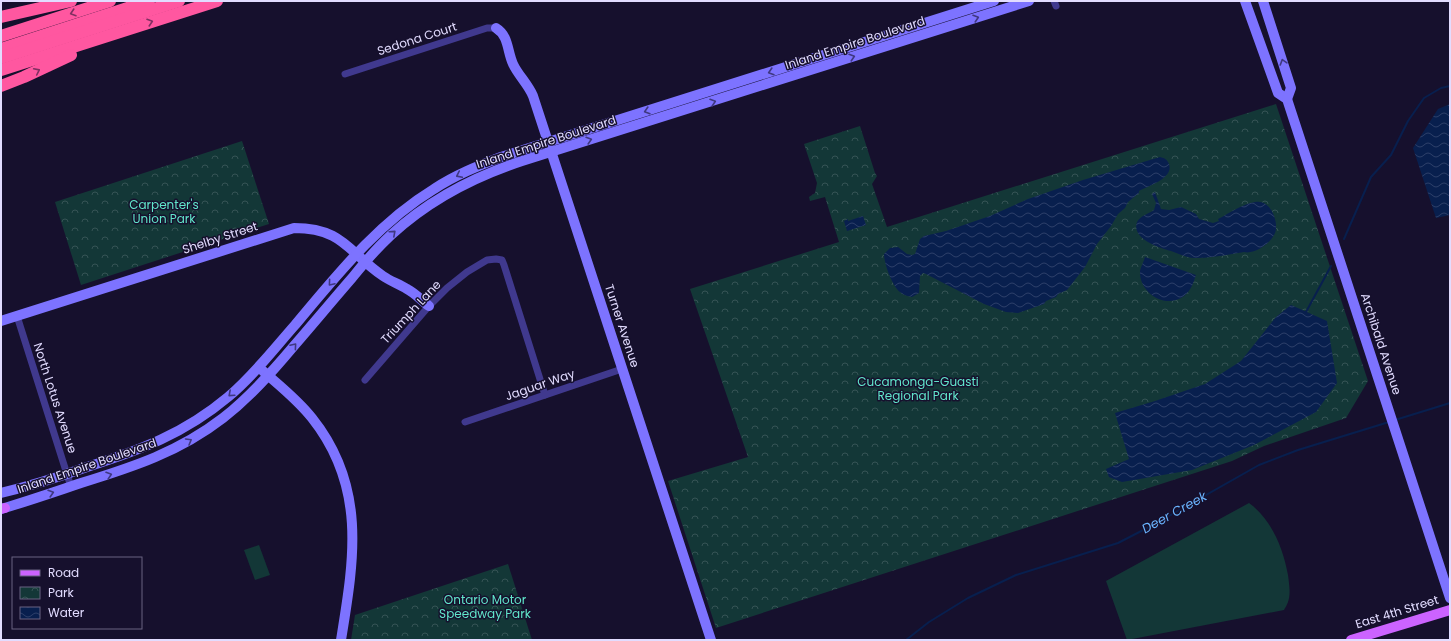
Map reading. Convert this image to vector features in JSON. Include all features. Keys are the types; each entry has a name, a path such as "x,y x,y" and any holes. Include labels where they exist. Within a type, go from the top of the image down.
{"highway":[{"path":"1,17 71,1"},
{"path":"1,36 110,1"},
{"path":"1,49 149,1"},
{"path":"1,58 179,1"},
{"path":"1,70 217,1"},
{"path":"1,86 24,77 113,34"}],"main road":[{"name":"Inland Empire Boulevard","path":"2,509 127,469 154,458 188,441 224,418 268,376 366,261 390,236 416,214 461,185 550,147 994,1"},
{"name":"Inland Empire Boulevard","path":"1,492 67,474 132,453 168,438 204,415 222,402 259,367 356,254 393,218 434,189 456,176 487,162 550,147 1029,1"},
{"name":"Archibald Avenue","path":"1245,1 1278,93 1287,99"},
{"name":"Archibald Avenue","path":"1263,1 1291,88 1287,99 1450,598"},
{"name":"Turner Avenue","path":"496,28 501,31 504,36 514,64 529,86 711,640"},
{"name":"Shelby Street","path":"1,321 294,228 313,229 330,234 341,240 382,276 408,289 428,306"},
{"path":"259,367 315,422 327,438 334,451 346,482 352,512 353,547 341,640"},
{"name":"East 4th Street","path":"1351,640 1450,610"}],"street":[{"name":"Sedona Court","path":"345,74 487,28 496,28"},
{"name":"Triumph Lane","path":"365,380 428,306 447,288 467,272 487,260 496,259 502,260 504,265 545,395"},
{"name":"North Lotus Avenue","path":"17,316 71,486"},
{"name":"Jaguar Way","path":"465,422 622,369"}],"green space":[{"name":"Cucamonga-Guasti Regional Park","path":"1276,104 1368,381 1346,418 1264,446 1232,461 716,628 668,481 748,457 690,289 839,242 825,197 810,201 809,197 815,193 817,183 804,144 860,126 877,176 872,184 887,227"},
{"name":"Carpenter's Union Park","path":"242,141 269,224 81,285 55,202"},
{"path":"1249,503 1270,526 1280,545 1286,565 1290,592 1288,602 1284,610 1127,640 1106,581"},
{"path":"259,545 270,575 255,580 244,550"},
{"name":"Ontario Motor Speedway Park","path":"508,564 532,640 351,640 355,615"}],"water":[{"path":"1450,104 1450,215 1436,218 1413,148 1438,109"},
{"path":"1160,157 1165,159 1169,164 1170,169 1168,173 1160,181 1139,191 1139,193 1128,202 1097,244 1085,267 1067,290 1046,301 1044,304 1018,313 1006,312 984,304 923,273 920,276 919,293 912,297 901,293 891,280 884,258 884,254 890,248 898,247 907,254 915,254 920,239 924,236 946,231 990,216 1028,199 1083,180"},
{"path":"1155,192 1161,209 1169,210 1181,207 1196,214 1199,219 1213,223 1245,205 1255,202 1264,203 1271,210 1275,219 1275,234 1264,246 1254,251 1201,258 1183,256 1148,242 1138,233 1136,228 1138,220 1154,210 1156,203 1152,194"},
{"path":"863,216 866,225 847,231 844,221"},
{"path":"1145,257 1196,275 1187,294 1174,301 1167,301 1153,296 1143,285 1141,279 1140,271"},
{"path":"1291,305 1327,321 1337,383 1316,412 1254,445 1192,470 1122,482 1109,477 1106,469 1129,459 1115,413 1205,384 1241,361 1276,317"}],"waterway":[{"path":"1344,239 1371,177 1391,155 1408,121 1424,98 1441,88 1450,86"},
{"path":"1306,312 1331,266"},
{"name":"Deer Creek","path":"1395,420 1450,403"},
{"name":"Deer Creek","path":"906,640 929,622 968,598 1016,575 1118,543 1259,465 1298,450 1389,422"}]}
